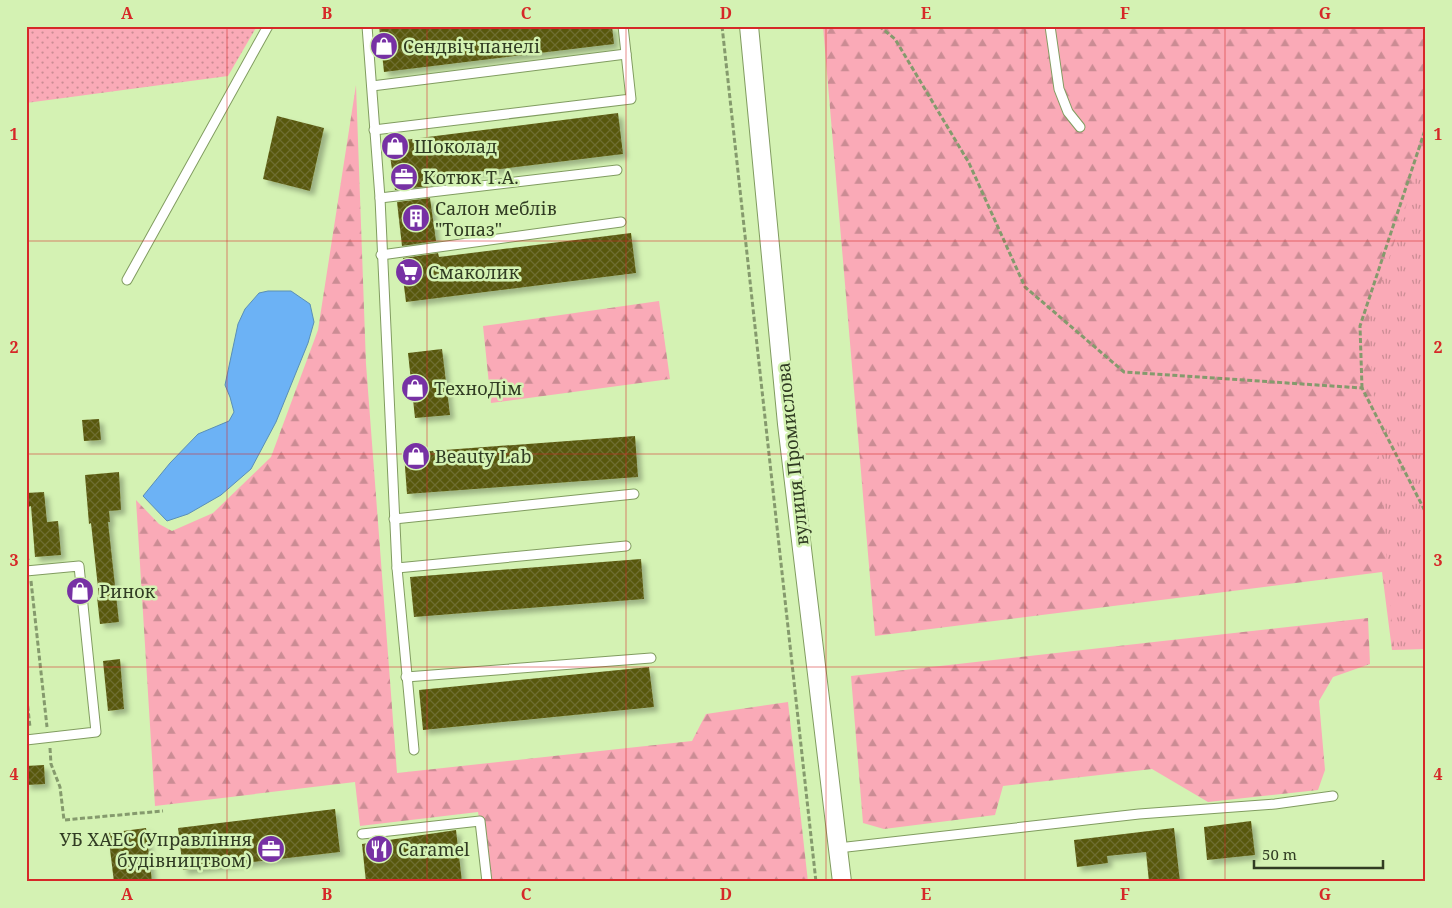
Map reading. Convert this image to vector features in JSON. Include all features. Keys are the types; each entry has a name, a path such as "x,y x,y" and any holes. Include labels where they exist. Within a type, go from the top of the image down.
{"street":[{"name":"вулиця Промислова","path":"749,26 787,424 842,882"}],"lane":[{"path":"127,280 268,26"},
{"path":"367,26 380,198 396,568 414,750"},
{"path":"374,130 631,99 623,26"},
{"path":"1050,26 1059,89 1068,112 1080,126"},
{"path":"372,86 626,54"},
{"path":"380,198 617,170"},
{"path":"382,255 621,222"},
{"path":"394,520 634,494"},
{"path":"396,568 626,546"},
{"path":"26,740 96,732 79,566 28,571"},
{"path":"406,677 651,658"},
{"path":"838,848 1139,814 1275,804 1333,796"},
{"path":"362,834 480,821 487,882"}],"path":[{"path":"722,26 816,882"},
{"path":"880,26 895,39 969,163 1025,287 1124,372 1362,388"},
{"path":"1426,127 1360,326 1362,388 1426,513"},
{"path":"26,544 51,764 60,787 64,820 163,810"}],"green space":[{"path":"26,26 257,26 228,76 26,103"},
{"path":"823,26 1426,26 1426,649 1392,650 1382,572 875,636"},
{"path":"356,85 366,364 397,773 692,741 706,714 788,702 808,882 491,882 478,812 360,826 355,782 155,806 136,500 159,524 172,531 213,513 271,457 318,330"},
{"path":"1426,145 1426,647 1394,647 1368,323"},
{"path":"659,301 670,379 491,403 483,326"},
{"path":"1368,618 1370,664 1333,677 1319,701 1325,770 1318,790 1208,802 1152,769 1003,786 995,815 884,829 863,823 851,676"}],"water":[{"path":"291,291 310,304 314,322 308,343 276,422 251,469 221,495 188,514 167,521 143,496 170,463 198,434 229,421 234,412 225,385 238,324 245,309 259,293"}],"building":[{"path":"379,26 612,26 614,44 384,72"},
{"path":"618,113 623,154 427,178 429,186 395,190 388,142"},
{"path":"277,116 324,128 310,191 263,179"},
{"name":"Салон меблів \"Топаз\"","path":"430,198 436,241 402,246 397,202"},
{"path":"631,233 636,273 406,302 401,262 403,258 438,253 439,257"},
{"path":"442,349 450,415 415,418 408,353"},
{"path":"99,419 101,440 84,441 82,420"},
{"path":"635,436 638,477 407,494 404,453"},
{"path":"119,472 121,510 109,511 110,522 108,522 119,622 100,624 97,597 99,597 91,523 89,524 85,475"},
{"path":"44,492 47,522 58,521 61,555 35,557 31,506 28,507 26,493"},
{"path":"641,559 644,599 414,617 410,577"},
{"path":"120,659 124,709 108,711 103,661"},
{"path":"649,667 654,707 423,730 419,690"},
{"path":"44,765 45,784 26,785 26,766"},
{"path":"335,809 340,852 183,870 178,828"},
{"path":"1251,821 1255,855 1207,860 1204,827"},
{"path":"146,828 152,882 114,882 108,833"},
{"path":"1174,828 1180,882 1149,882 1146,852 1107,856 1108,863 1077,867 1074,840"},
{"path":"456,830 462,882 366,882 362,844"}],"place":[{"name":"Сендвіч панелі","path":"384,46"},
{"name":"Шоколад","path":"395,146"},
{"name":"Котюк Т.А.","path":"404,177"},
{"name":"Салон меблів \"Топаз\"","path":"416,218"},
{"name":"Смаколик","path":"409,272"},
{"name":"ТехноДім","path":"415,388"},
{"name":"Beauty Lab","path":"416,456"},
{"name":"Ринок","path":"80,591"},
{"name":"УБ ХАЕС (Управління будівництвом)","path":"271,849"},
{"name":"Caramel","path":"379,849"}]}
